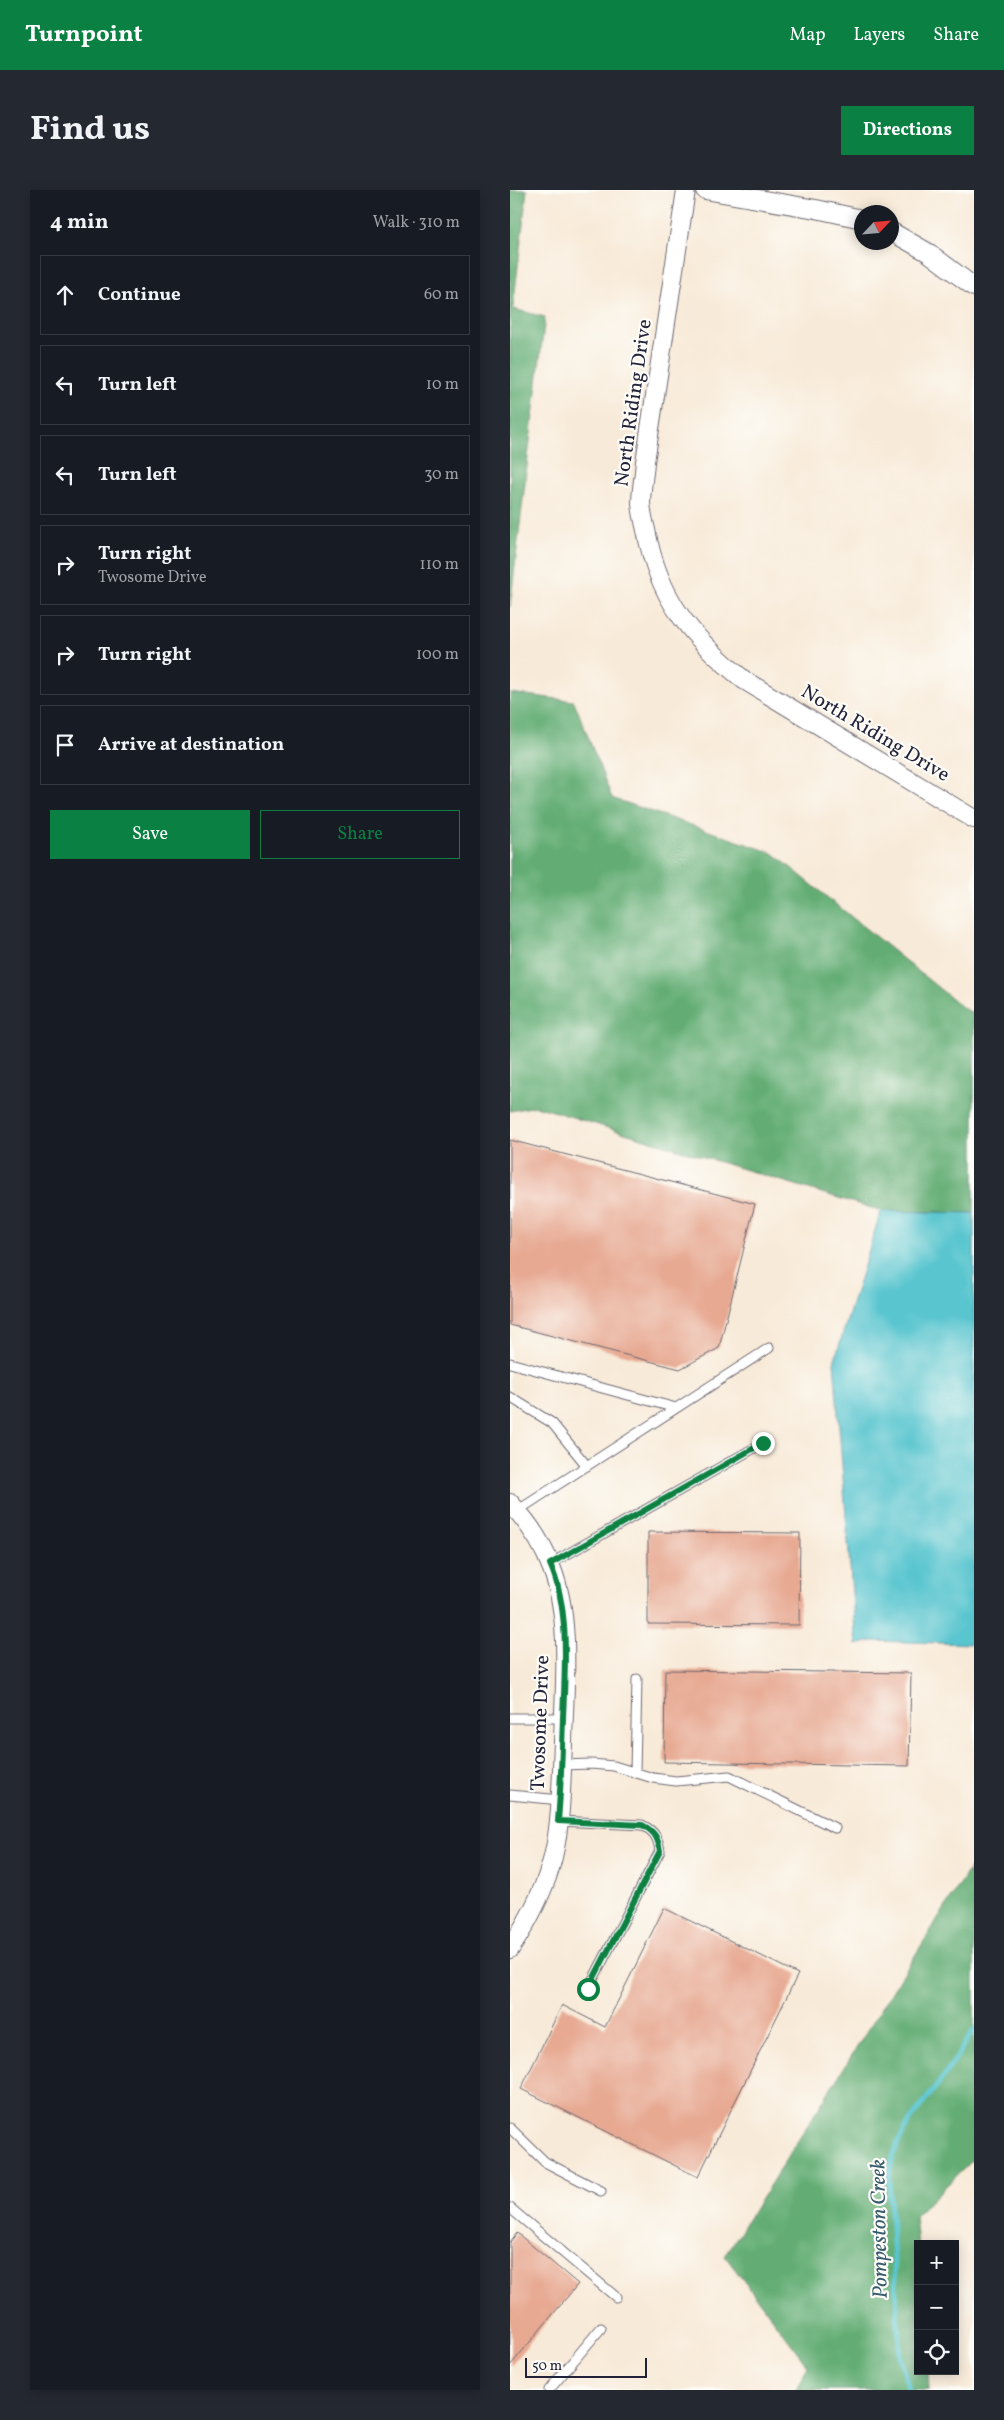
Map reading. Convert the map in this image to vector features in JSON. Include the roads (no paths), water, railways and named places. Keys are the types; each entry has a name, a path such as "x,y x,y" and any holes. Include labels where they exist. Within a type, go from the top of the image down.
{"street":[{"name":"North Riding Drive","path":"686,190 645,462 641,504 652,560 673,605 691,630 717,658 744,680 974,819"},
{"path":"705,190 854,216"},
{"path":"899,236 929,253 974,288"},
{"name":"Twosome Drive","path":"510,1949 525,1927 540,1897 551,1866 558,1821 562,1765 564,1632 560,1601 550,1564 541,1543 514,1507"}],"lane":[{"path":"514,1507 587,1466 769,1348"},
{"path":"510,1363 676,1408"},
{"path":"510,1397 552,1423 587,1466"},
{"path":"550,1564 763,1443"},
{"path":"635,1773 637,1679"},
{"path":"510,1718 563,1718"},
{"path":"562,1765 591,1764 614,1766 635,1773 676,1781 729,1776 835,1828"},
{"path":"510,1795 560,1800"},
{"path":"558,1821 642,1825 651,1829 658,1839 660,1851 588,1989"},
{"path":"510,2128 545,2162 601,2190"},
{"path":"510,2208 616,2297"},
{"path":"549,2390 602,2328"}],"water":[{"path":"881,1211 974,1213 974,1644 873,1641 856,1645 834,1362"}],"waterway":[{"name":"Pompeston Creek","path":"909,2390 900,2357 889,2179 891,2163 896,2148 909,2123 948,2070 974,2030"}]}
